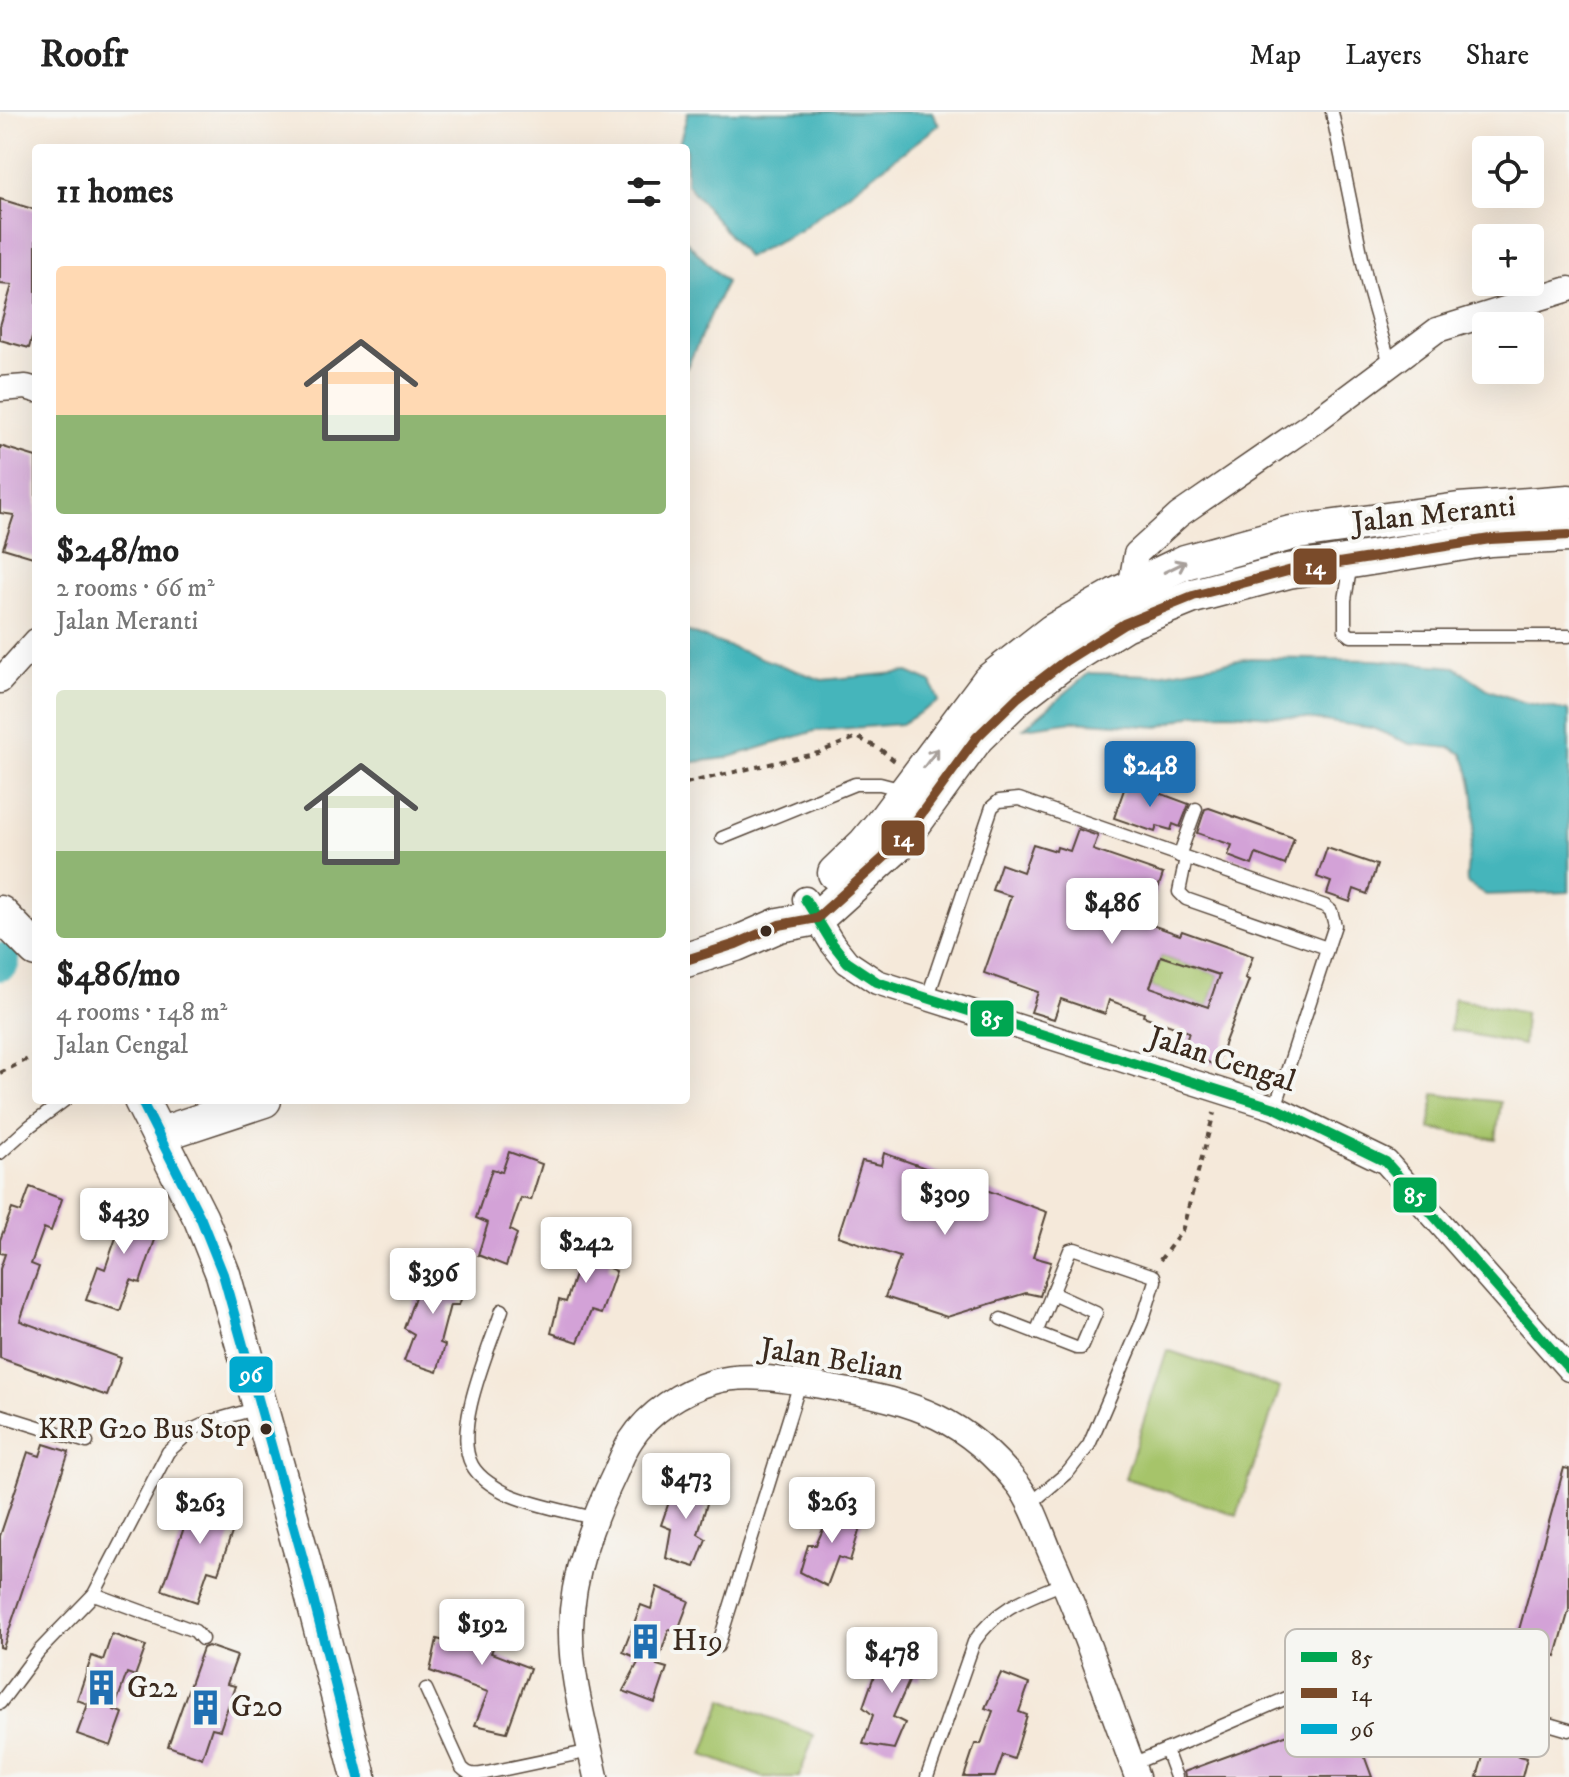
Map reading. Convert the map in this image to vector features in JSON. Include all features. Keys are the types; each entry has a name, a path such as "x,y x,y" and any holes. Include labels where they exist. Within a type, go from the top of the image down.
{"street":[{"path":"1130,589 1136,554 1179,515 1314,422 1437,330 1569,289"},
{"path":"0,389 32,389"},
{"name":"Jalan Meranti","path":"811,909 865,844 972,702 1001,671 1053,631 1130,589 1194,559 1291,533 1459,510 1569,502"},
{"name":"Jalan Meranti","path":"690,959 736,944 811,909 900,843 977,737 1018,697 1065,661 1124,624 1193,596 1288,571 1490,539 1569,535"},
{"path":"0,681 32,645"},
{"name":"Jalan Cengal","path":"811,909 847,962 877,982 1275,1108 1386,1162 1569,1369"},
{"path":"0,913 32,946"},
{"path":"143,1104 201,1219 223,1274 359,1777"},
{"path":"161,1134 252,1104"},
{"name":"Jalan Belian","path":"596,1777 574,1667 571,1631 573,1594 593,1518 631,1440 656,1412 684,1393 714,1381 755,1377 887,1397 920,1408 962,1429 1020,1488 1064,1583 1135,1770"}],"lane":[{"path":"1332,112 1368,287 1390,364"},
{"path":"1352,560 1345,600 1345,631 1351,636 1569,636"},
{"path":"722,838 855,784 910,784"},
{"path":"927,999 992,807 999,801 1019,799 1325,906 1331,911 1335,925 1275,1108"},
{"path":"1196,809 1182,857 1179,892 1186,899 1327,948"},
{"path":"0,1153 60,1104"},
{"path":"1029,1505 1069,1471 1089,1445 1155,1281 1150,1273 1075,1249 1066,1256 1036,1333"},
{"path":"1001,1319 1081,1348 1096,1318 1094,1311 1052,1293"},
{"path":"502,1310 471,1405 465,1443 472,1465 489,1483 510,1495 593,1518"},
{"path":"718,1646 800,1383"},
{"path":"0,1703 39,1651 94,1594 168,1452 200,1426 261,1407"},
{"path":"0,1415 87,1442"},
{"path":"927,1777 974,1642 986,1623 1011,1605 1064,1583"},
{"path":"94,1594 195,1631 202,1639"},
{"path":"426,1689 467,1773 486,1773 591,1751"},
{"path":"1135,1770 1166,1750 1285,1699"},
{"path":"1549,1724 1569,1730"},
{"path":"1166,1750 1176,1777"}],"path":[{"path":"690,782 818,753 857,737 880,749 910,784"},
{"path":"0,1073 32,1057"},
{"path":"1150,1273 1182,1231 1220,1091"}],"green space":[{"path":"1161,956 1219,975 1208,1007 1150,987"},
{"path":"1454,998 1525,1013 1523,1045 1450,1030"},
{"path":"1434,1094 1501,1102 1496,1139 1430,1129"},
{"path":"1167,1350 1280,1388 1237,1515 1125,1478"},
{"path":"723,1699 814,1735 799,1777 762,1777 703,1755"}],"water":[{"path":"688,112 932,112 939,125 799,231 747,257 690,188 690,144 679,144"},
{"path":"690,245 726,282 690,360"},
{"path":"690,632 822,680 908,672 931,682 939,701 901,724 815,731 727,758 690,763"},
{"path":"1250,658 1376,660 1455,667 1489,690 1522,702 1569,711 1569,892 1486,895 1467,883 1475,818 1474,799 1463,754 1451,748 1410,744 1372,728 1302,718 1230,713 1195,714 1159,727 1074,721 1024,728 1089,673 1153,675"}],"building":[{"path":"0,199 32,209 32,338 29,348 0,340 0,326 12,285 0,284"},
{"path":"0,446 32,456 32,557 3,548 14,515 0,513"},
{"path":"1127,781 1189,804 1180,827 1173,824 1171,830 1157,826 1155,832 1114,818"},
{"path":"1205,809 1294,838 1285,865 1256,854 1252,865 1228,856 1232,845 1197,833"},
{"path":"1078,829 1098,836 1093,850 1163,874 1146,923 1180,935 1182,931 1253,956 1245,978 1249,980 1216,1065 1182,1054 1189,1032 1143,1016 1144,1013 1109,1000 1105,1014 1061,999 1054,1019 1031,1012 1038,992 984,973 1011,896 992,890 1001,864 1023,872 1033,844 1056,851 1057,847 1070,851","holes":["1161,956 1219,975 1208,1007 1150,987"]},
{"path":"1327,848 1377,865 1367,894 1354,889 1350,902 1327,894 1331,882 1317,877"},
{"path":"509,1152 542,1164 531,1200 521,1198 510,1230 517,1234 506,1266 478,1255 488,1223 476,1218 492,1169 502,1172"},
{"path":"884,1153 1047,1212 1033,1257 1051,1262 1040,1296 1026,1293 947,1317 885,1297 900,1257 838,1236 862,1161 881,1165"},
{"path":"30,1187 62,1199 51,1231 44,1228 31,1264 39,1267 20,1321 121,1358 107,1396 0,1358 0,1269 5,1254 0,1253 0,1240 12,1209 21,1212"},
{"path":"122,1198 155,1209 147,1234 156,1237 140,1283 131,1280 120,1311 86,1300 98,1266 105,1269 118,1232 111,1229"},
{"path":"584,1229 617,1241 609,1268 616,1271 601,1314 591,1311 578,1342 551,1333 559,1300 566,1302 579,1263 569,1263"},
{"path":"436,1264 469,1276 459,1305 450,1305 440,1343 445,1345 437,1372 404,1361 414,1334 404,1328 421,1280 430,1282"},
{"path":"44,1444 69,1452 3,1648 0,1647 0,1536 28,1452 40,1456"},
{"path":"1564,1468 1569,1469 1569,1610 1556,1656 1549,1654 1549,1629 1519,1629"},
{"path":"690,1474 707,1480 699,1498 708,1500 698,1534 706,1539 695,1567 666,1558 671,1529 661,1525 677,1479 688,1480"},
{"path":"198,1488 233,1501 224,1527 233,1530 218,1573 208,1570 197,1602 162,1590"},
{"path":"834,1505 863,1518 850,1561 838,1557 827,1586 800,1572 808,1545 816,1545"},
{"name":"H19","path":"657,1587 689,1601 678,1630 669,1629 657,1665 667,1668 655,1703 623,1691 640,1659 623,1652 641,1605 651,1609"},
{"path":"463,1607 504,1621 491,1653 530,1668 507,1732 475,1725 488,1692 430,1671 437,1639 448,1642"},
{"name":"G22","path":"112,1634 146,1646 135,1676 127,1673 114,1710 123,1713 111,1746 77,1734 88,1704 77,1700 92,1656 103,1660"},
{"path":"901,1641 926,1649 920,1680 910,1679 893,1717 905,1723 894,1749 863,1744 873,1715 863,1707 875,1673 882,1676 885,1662 894,1662"},
{"name":"G20","path":"208,1646 237,1656 227,1684 235,1686 220,1730 212,1728 202,1758 168,1746 203,1648"},
{"path":"1001,1673 1029,1684 1019,1712 1027,1715 1014,1759 1003,1755 995,1777 964,1777 975,1744 981,1744 993,1711 985,1708"},
{"path":"1285,1735 1285,1757 1365,1757 1372,1777 1185,1777 1184,1772"},
{"path":"1483,1757 1527,1758 1522,1777 1477,1777"}],"transit line":[{"name":"14","path":"690,959 736,944 779,925 817,918 900,843 977,737 1018,697 1065,661 1124,624 1193,596 1288,571 1490,539 1569,535"},
{"name":"85","path":"805,899 847,962 877,982 1275,1108 1386,1162 1569,1369"},
{"name":"96","path":"143,1104 201,1219 223,1274 303,1559 359,1777"}],"place":[{"name":"KRP G20 Bus Stop","path":"266,1429"},
{"name":"H19","path":"646,1641"},
{"name":"G22","path":"101,1688"},
{"name":"G20","path":"205,1707"}]}
